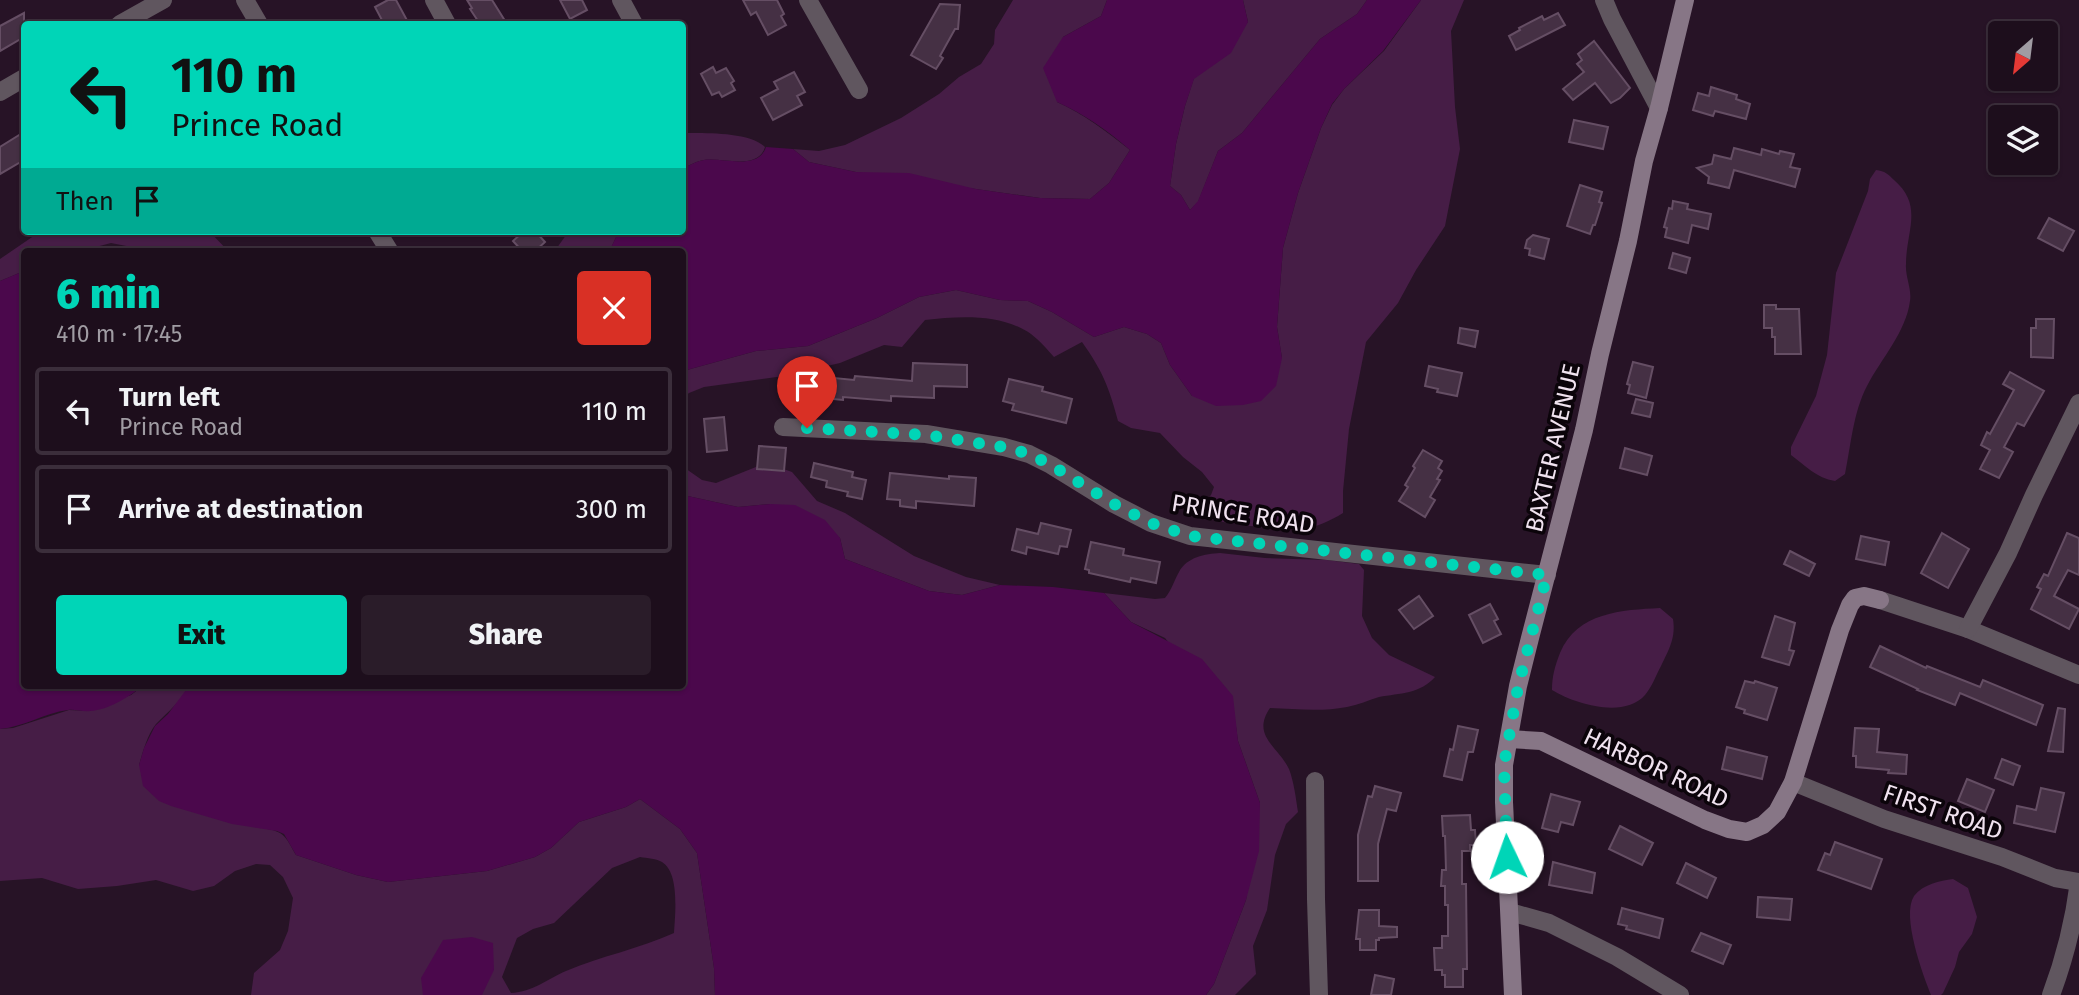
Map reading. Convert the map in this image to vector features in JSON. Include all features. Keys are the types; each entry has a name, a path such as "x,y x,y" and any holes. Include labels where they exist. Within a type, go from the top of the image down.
{"street":[{"path":"125,21 163,0"},
{"path":"245,0 257,21"},
{"path":"434,0 445,21"},
{"path":"621,0 632,21"},
{"path":"808,0 859,90"},
{"path":"1604,0 1660,108"},
{"name":"BAXTER AVENUE","path":"1513,995 1504,765 1521,674 1685,0"},
{"path":"0,92 21,80"},
{"path":"2079,403 2002,565 1968,629 2079,675"},
{"name":"PRINCE ROAD","path":"783,427 926,435 1004,447 1029,454 1051,465 1114,504 1151,523 1190,536 1547,575"},
{"name":"HARBOR ROAD","path":"1509,739 1541,741 1705,820 1746,832 1763,825 1777,812 1793,782 1840,630 1855,598 1864,596 1880,600 1968,629"},
{"path":"1315,781 1320,995"},
{"name":"FIRST ROAD","path":"1793,782 1884,819 2002,857 2055,878 2079,882"},
{"path":"2051,995 2067,947 2079,882"},
{"path":"1510,912 1549,923 1617,957 1679,995"}],"shaded area":[{"path":"1013,0 1107,0 1101,16 1063,37 1057,102 1086,117 1130,150 1109,183 1090,199 1040,198 856,172 809,162 793,149 819,151 845,145 901,118 939,94 959,77 981,64 994,44 995,30"},
{"path":"1107,0 1243,0 1248,22 1231,53 1194,79 1185,106 1170,186 1181,195 1190,210 1198,201 1218,151 1242,133 1320,39 1357,14 1367,0 1421,0 1383,51 1332,104 1321,128 1298,193 1283,248 1277,327 1282,358 1276,386 1261,401 1216,406 1192,396 1170,365 1161,343 1147,334 1124,327 1094,337 1028,301 1000,300 956,290 919,297 877,318 808,346 756,351 686,370 686,248 611,248 617,235 686,235 686,167 704,160 748,161 762,154 766,147 793,149 809,162 856,172 909,173 976,189 1040,198 1090,199 1109,183 1130,150 1095,123 1057,102 1043,68 1063,37 1101,16"},
{"path":"1243,0 1367,0 1357,14 1320,39 1242,133 1218,151 1198,202 1190,210 1181,195 1170,186 1185,106 1194,78 1208,68 1248,22"},
{"path":"1421,0 1464,0 1451,31 1460,149 1445,226 1398,303 1366,342 1349,429 1343,513 1333,519 1313,527 1295,530 1241,525 1207,518 1200,507 1211,495 1214,487 1202,472 1160,433 1131,428 1118,421 1104,379 1082,342 1054,357 1031,334 1007,322 993,319 966,317 925,320 902,347 884,345 840,363 784,376 704,387 686,396 686,370 756,351 808,346 877,318 919,297 956,290 1000,300 1028,301 1094,337 1124,327 1147,334 1161,343 1170,365 1192,396 1282,358 1277,327 1283,248 1298,193 1332,105 1344,89 1384,51"},
{"path":"686,133 739,136 765,147 755,159 747,161 704,160 686,167"},
{"path":"1876,170 1890,176 1909,199 1911,219 1906,269 1910,301 1904,324 1862,396 1855,418 1845,474 1835,481 1822,477 1791,455 1791,447 1816,396 1827,355 1836,273 1868,191 1870,179"},
{"path":"35,235 213,235 225,248 137,248 111,243 92,248 21,248 21,272 0,281 0,259"},
{"path":"566,235 617,235 611,248 557,248"},
{"path":"21,272 21,689 138,689 111,706 97,710 59,712 0,729 0,281"},
{"path":"766,463 792,472 817,501 845,513 914,556 966,577 1000,585 962,595 929,591 845,559 840,538 770,504 738,507 686,496 686,469 702,480 716,483"},
{"path":"686,496 738,507 795,505 825,520 840,538 845,559 929,591 962,595 1000,585 1104,593 1131,622 1202,659 1233,696 1238,741 1260,803 1259,851 1246,900 1214,984 1206,995 715,995 714,968 697,853 680,829 640,799 626,807 579,822 551,848 535,857 487,871 388,882 356,875 296,855 284,834 277,831 232,824 159,801 143,786 139,765 155,726 187,689 686,689"},
{"path":"1220,553 1359,564 1364,570 1362,616 1372,638 1389,655 1435,677 1416,690 1338,709 1270,708 1263,726 1265,734 1289,769 1298,812 1286,824 1275,855 1267,910 1253,946 1256,974 1235,995 1206,995 1214,984 1246,900 1260,803 1238,741 1236,726 1165,638 1131,622 1104,593 1165,598 1182,567 1203,555"},
{"path":"1660,608 1673,619 1673,638 1650,688 1636,702 1612,708 1599,707 1573,700 1552,690 1560,653 1577,629 1589,621 1616,612"},
{"path":"139,689 187,689 153,728 139,765 278,832 296,855 356,875 388,882 487,871 535,857 551,848 579,822 626,807 640,799 680,829 697,853 714,968 715,995 251,995 254,973 280,950 288,931 293,898 283,877 270,865 256,864 235,871 214,886 193,891 156,880 78,889 42,878 0,881 0,729 13,728 69,710 89,711 131,695","holes":["640,857 655,859 668,867 672,875 675,895 674,933 566,971 540,985 511,993 502,977 517,938 533,929 554,923 612,868"]},
{"path":"1953,879 1968,888 1977,917 1972,934 1959,952 1943,993 1931,995 1915,945 1910,917 1911,905 1914,896 1922,889"},
{"path":"472,937 493,943 494,970 482,995 423,995 421,978 443,940"}],"building":[{"path":"388,0 396,0 407,21 382,21 375,7"},
{"path":"467,0 492,0 505,21 478,21 470,9 472,8"},
{"path":"560,0 582,0 587,10 570,19"},
{"path":"743,0 777,0 786,25 768,35 756,12 751,15"},
{"path":"940,4 960,5 958,29 955,29 940,56 943,58 936,69 911,55"},
{"path":"24,13 21,39 0,51 0,26"},
{"path":"1558,13 1565,25 1516,50 1509,36 1542,16 1544,20"},
{"path":"1594,41 1630,88 1611,103 1595,83 1573,100 1563,89 1584,72 1577,64 1582,60 1578,54"},
{"path":"713,67 716,73 726,68 734,81 731,83 735,90 722,97 719,92 712,95 701,74"},
{"path":"794,72 805,92 797,96 802,105 773,120 761,98 778,89 774,82"},
{"path":"1711,87 1737,95 1736,99 1750,104 1746,119 1715,111 1713,116 1693,110 1698,93 1709,96"},
{"path":"1574,120 1608,127 1603,149 1569,142"},
{"path":"21,134 21,162 0,174 0,147"},
{"path":"1734,148 1761,155 1762,149 1779,154 1780,151 1794,154 1790,167 1800,169 1795,187 1734,170 1729,188 1708,183 1709,177 1697,168 1712,164 1714,155 1731,159"},
{"path":"1580,185 1602,192 1599,202 1602,203 1590,234 1567,226"},
{"path":"1673,201 1688,204 1687,209 1711,214 1708,229 1692,225 1688,243 1665,237 1667,228 1664,227"},
{"path":"2049,218 2074,231 2063,251 2038,238"},
{"path":"520,235 539,235 545,242 538,248 519,248 513,241"},
{"path":"1533,235 1549,239 1544,259 1529,255 1530,249 1525,248 1527,240"},
{"path":"1673,253 1690,258 1686,273 1669,268"},
{"path":"1764,305 1776,305 1776,309 1799,309 1801,354 1775,354 1772,328 1764,328"},
{"path":"2036,319 2054,319 2053,358 2031,357 2031,328 2036,328"},
{"path":"1460,328 1478,331 1475,347 1458,343"},
{"path":"1633,362 1653,367 1646,398 1628,393 1630,385 1627,384"},
{"path":"913,363 967,365 967,387 934,386 934,398 891,396 891,401 812,397 814,376 912,381"},
{"path":"1429,366 1462,373 1457,396 1437,392 1438,389 1425,386"},
{"path":"2010,372 2044,391 2024,426 2017,423 2004,447 2013,452 1999,478 1980,469 1990,450 1981,445 2014,390 2003,384"},
{"path":"1009,379 1043,387 1042,391 1072,399 1066,423 1012,410 1014,404 1003,401"},
{"path":"1636,399 1653,403 1650,417 1632,413"},
{"path":"724,417 727,450 707,452 704,419"},
{"path":"759,446 786,448 784,471 757,469"},
{"path":"1625,448 1652,456 1647,475 1620,468"},
{"path":"1423,450 1442,461 1438,468 1442,471 1437,479 1440,480 1430,497 1435,500 1425,517 1399,501 1408,487 1405,485 1415,468 1413,466"},
{"path":"814,463 853,472 852,477 866,480 862,499 847,496 848,492 826,487 827,481 811,477"},
{"path":"890,473 949,479 949,476 976,478 974,506 916,501 916,508 900,506 900,500 887,499"},
{"path":"1041,523 1071,530 1067,547 1060,546 1058,554 1027,547 1026,554 1012,550 1017,529 1038,534"},
{"path":"1942,533 1969,549 1948,588 1921,573"},
{"path":"2067,533 2079,538 2079,575 2068,570 2054,596 2079,609 2069,629 2031,609 2041,589 2037,587 2044,574 2048,576"},
{"path":"1861,536 1889,542 1885,565 1856,559"},
{"path":"1091,542 1124,549 1123,555 1160,562 1156,583 1131,578 1130,582 1089,573 1089,570 1085,569"},
{"path":"1790,551 1815,564 1809,576 1784,564"},
{"path":"1419,596 1433,616 1414,629 1399,610"},
{"path":"1490,604 1498,619 1494,621 1501,634 1483,643 1469,615"},
{"path":"1775,616 1795,623 1789,650 1794,651 1789,665 1762,657"},
{"path":"1880,646 1926,668 1927,666 1980,687 1983,680 2043,705 2036,725 1960,693 1955,705 1870,667"},
{"path":"1745,681 1755,681 1777,688 1767,720 1744,713 1745,710 1736,707"},
{"path":"2058,708 2065,709 2063,752 2048,751"},
{"path":"1458,726 1478,730 1473,752 1468,752 1462,780 1444,776"},
{"path":"1855,728 1879,729 1877,752 1907,755 1906,774 1856,767 1856,756 1853,756"},
{"path":"1727,747 1767,757 1762,779 1722,769"},
{"path":"2002,759 2020,766 2013,785 1995,778"},
{"path":"1967,779 1994,790 1985,812 1958,801"},
{"path":"1375,786 1401,793 1396,811 1387,809 1378,844 1378,881 1358,881 1358,835 1368,796 1372,797"},
{"path":"2041,788 2064,793 2055,832 2014,823 2017,806 2036,810"},
{"path":"1551,794 1580,802 1573,825 1561,822 1558,832 1542,828"},
{"path":"1470,815 1476,845 1470,845 1470,851 1462,851 1462,884 1466,884 1467,969 1463,969 1463,987 1445,987 1445,975 1442,975 1442,970 1435,970 1434,948 1442,948 1442,936 1448,936 1448,905 1445,905 1445,886 1441,886 1442,870 1446,870 1442,816"},
{"path":"1620,826 1653,843 1642,865 1609,849"},
{"path":"1835,842 1882,859 1871,889 1818,870 1825,853 1830,855"},
{"path":"1553,862 1595,873 1592,893 1549,885"},
{"path":"1686,863 1716,878 1707,898 1677,883"},
{"path":"1758,897 1792,899 1790,920 1757,917"},
{"path":"1622,908 1663,919 1659,938 1626,929 1627,926 1618,924"},
{"path":"1359,910 1379,910 1379,926 1397,927 1397,937 1379,938 1376,940 1376,950 1360,950 1360,939 1356,939"},
{"path":"1701,933 1731,945 1723,964 1692,951"},
{"path":"1375,975 1394,979 1391,995 1371,995"}],"route":[{"path":"807,428 926,435 1004,447 1029,454 1151,523 1190,536 1547,575 1518,687 1504,765 1507,857"}]}
